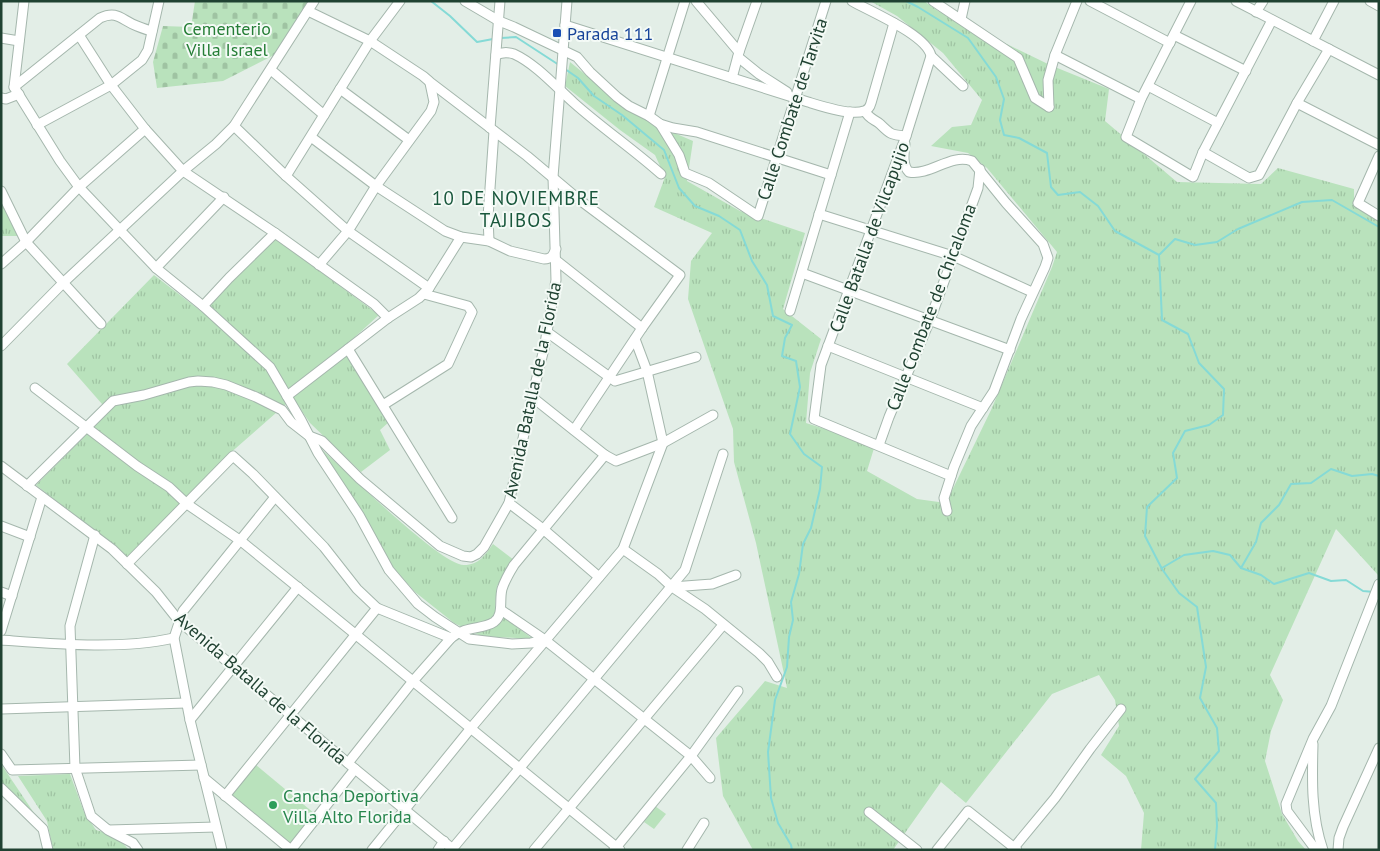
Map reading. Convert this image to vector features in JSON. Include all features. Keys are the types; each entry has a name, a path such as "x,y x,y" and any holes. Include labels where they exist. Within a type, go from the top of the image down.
{"street":[{"path":"24,1 16,90 79,187 156,268 203,306 270,367 309,436 359,515 389,570 418,604 454,635"},
{"path":"37,125 112,85 146,56 159,1"},
{"path":"1,346 64,282 234,126 314,1"},
{"path":"286,176 370,40 400,1"},
{"path":"465,1 499,21 577,57 590,72 629,106 660,124 697,132 831,174"},
{"path":"489,241 488,217 500,1"},
{"name":"Avenida Batalla de la Florida","path":"87,427 113,401 144,395 189,382 213,382 226,385 282,410 291,422 309,436 322,441 360,479 440,546 463,556 471,557 477,554 484,547 509,503 547,332 556,280 557,262 553,177 567,1"},
{"path":"648,116 685,1"},
{"path":"696,1 739,54 759,74 795,97"},
{"path":"732,78 757,1"},
{"name":"Calle Combate de Tarvita","path":"660,124 679,155 685,173 709,183 758,216 826,1"},
{"path":"852,1 894,23 926,44 931,56 963,86"},
{"path":"932,1 1018,58 1035,98 1050,107 1048,80 1055,55 1077,1"},
{"path":"961,19 965,1"},
{"path":"1090,1 1246,71"},
{"path":"1191,1 1141,99 1126,137 1193,177 1203,152 1272,20"},
{"path":"1236,1 1379,75"},
{"path":"1256,12 1264,1"},
{"path":"1313,41 1334,1"},
{"path":"1370,1 1379,6"},
{"path":"308,11 370,40 416,71 553,177 577,198 680,275 574,430"},
{"path":"1,98 6,99 100,18 114,14 136,26 152,31"},
{"path":"564,25 827,107 850,112 865,111 872,103 894,23"},
{"path":"79,35 112,85 145,129 183,171 275,233 374,304 388,318"},
{"path":"1,38 19,41"},
{"path":"1203,152 1249,178 1259,175 1329,48"},
{"path":"496,55 505,52 515,55 560,88 574,103 661,174"},
{"path":"1055,55 1141,99"},
{"name":"Calle Batalla de Vilcapujio","path":"879,445 814,419 821,365 906,136 931,56"},
{"path":"271,70 324,115"},
{"path":"319,265 348,231 376,186 431,111 434,102 430,82"},
{"path":"1148,86 1218,123"},
{"path":"340,89 409,140"},
{"path":"1297,103 1379,146"},
{"path":"865,111 870,118 889,133 906,136 904,162 905,168 909,172 919,172 960,159 972,161 1043,244 1048,258 1032,292 994,391 972,426 951,476 944,498 947,511"},
{"path":"790,311 850,112"},
{"path":"234,126 286,176 348,231 426,291 468,306 472,312 448,364 383,405"},
{"path":"1,264 26,242 79,187 145,129"},
{"path":"310,137 376,186 445,231 461,237 489,241 510,251 544,259 549,259 553,256 556,249"},
{"path":"1379,156 1358,203 1379,216"},
{"name":"Calle Combate de Chicaloma","path":"879,445 905,377 930,320 978,188 980,169"},
{"path":"1,191 26,242 101,324"},
{"path":"156,268 224,197"},
{"path":"820,214 953,256 1032,292"},
{"path":"203,306 228,278 275,233"},
{"path":"287,396 388,318 420,298 461,237"},
{"path":"557,262 642,328"},
{"path":"802,273 1010,350"},
{"path":"547,332 615,381 696,357"},
{"path":"372,850 471,728 623,549 662,443 648,371 635,339"},
{"path":"828,346 983,408"},
{"path":"348,349 452,518"},
{"path":"35,388 136,466 169,487 187,504 241,541 617,849 691,756 738,691"},
{"path":"532,397 605,455 616,461 662,443 714,414"},
{"path":"27,486 87,427"},
{"path":"879,445 951,476"},
{"path":"453,849 685,570 723,454"},
{"path":"204,778 291,850 413,681 454,635 470,628 488,625 496,621 501,610 502,591 506,578 514,565 605,455"},
{"path":"127,564 233,456 254,474 324,548 358,589 377,608 469,640 512,644 545,640"},
{"name":"Avenida Batalla de la Florida","path":"1,466 95,534 156,592 179,621 453,849"},
{"path":"1,631 42,497"},
{"path":"222,850 186,703 174,638 183,611 275,497"},
{"path":"509,503 544,528 599,577"},
{"path":"1,526 30,537"},
{"path":"95,534 70,626 75,768 91,816 108,830 133,843 138,850"},
{"path":"623,549 658,574 672,587 705,609 759,653 768,662 777,677"},
{"path":"672,587 712,584 736,576"},
{"path":"1316,850 1287,811 1286,804 1313,739 1331,706 1379,584"},
{"path":"190,720 298,587"},
{"path":"1,592 12,596"},
{"path":"225,796 377,608"},
{"path":"501,610 545,640 642,719 691,756 710,778"},
{"path":"534,850 723,624"},
{"path":"1,640 70,645 159,642 174,638"},
{"path":"1,709 186,703"},
{"path":"937,850 968,811 1015,849 1055,798 1110,716 1121,709"},
{"path":"1313,739 1314,812 1323,850"},
{"path":"1338,850 1339,838 1343,827 1379,748"},
{"path":"1,754 12,770 201,765"},
{"path":"1,788 43,829 48,850"},
{"path":"869,812 917,850"},
{"path":"687,850 704,823"},
{"path":"108,830 216,827"},
{"path":"275,850 282,842"},
{"path":"438,850 444,842"}],"green space":[{"name":"Cementerio Villa Israel","path":"195,1 308,1 278,53 223,81 157,88 153,62 163,26 191,27"},
{"path":"870,1 924,1 938,11 1050,65 1109,89 1105,121 1177,182 1261,184 1278,168 1354,189 1354,204 1379,218 1379,572 1378,575 1336,529 1270,675 1283,700 1271,731 1265,761 1282,814 1298,841 1306,850 1141,850 1144,813 1126,776 1101,755 1119,726 1115,700 1099,675 1052,694 966,803 941,782 893,850 753,850 723,796 716,738 765,681 787,688 756,543 734,462 733,429 688,299 691,261 712,233 654,207 665,177 655,155 565,86 570,62 619,102 651,123 693,141 687,181 740,211 805,233 783,309 821,339 810,373 806,423 875,445 867,471 917,499 946,503 991,410 1057,252 987,168 968,153 931,146 952,127 971,125 982,100 943,53 897,16"},
{"path":"1,197 21,236 1,236"},
{"path":"275,238 379,315 345,346 389,422 380,430 390,450 361,472 310,423 293,398 228,455 127,557 36,485 109,412 67,364 154,275 202,312"},
{"path":"319,447 414,533 452,561 464,565 474,563 481,559 493,544 514,560 497,586 495,606 506,619 533,639 481,636 454,623 415,592 391,565"},
{"path":"1,764 34,813 1,783"},
{"name":"Cancha Deportiva Villa Alto Florida","path":"256,765 315,814 290,844 231,796"},
{"path":"70,774 84,812 96,830 116,836 129,850 53,850 47,821 18,776"},
{"path":"655,806 666,814 654,829 644,822"}],"waterway":[{"path":"431,1 477,42 493,39"},
{"path":"906,1 968,38 996,77 1004,99 1000,120 1004,135 1019,138 1047,153 1051,187 1058,195 1080,192 1098,206 1115,231 1159,255 1162,320 1188,334 1199,363 1224,389 1223,415 1209,425 1185,431 1173,453 1177,478 1147,507 1145,536 1162,569 1179,593 1197,607 1206,667 1200,698 1217,728 1219,751 1195,779 1216,803 1215,850"},
{"path":"501,38 516,37 559,65"},
{"path":"565,69 578,78 594,96 622,115 664,150 679,188 695,206 719,216 740,230 752,261 767,285 773,316 792,325 785,338 782,356 796,361 800,387 790,434 804,454 822,467 820,489 811,528 803,544 799,574 791,602 793,620 789,637 787,667 775,700 768,752 771,798 778,823 792,850"},
{"path":"1160,254 1175,239 1195,245 1217,242 1238,229 1302,202 1332,200 1379,227"},
{"path":"1241,568 1256,542 1261,523 1279,505 1291,484 1311,483 1331,469 1352,476 1372,474 1379,476"},
{"path":"1162,568 1184,555 1213,551 1230,555 1241,568 1261,575 1274,584 1309,573 1331,581 1346,580 1363,591 1374,592"}],"place":[{"name":"Parada 111","path":"557,33"},
{"name":"Cancha Deportiva Villa Alto Florida","path":"273,805"}],"district":[{"name":"10 DE NOVIEMBRE TAJIBOS","path":"516,209"}]}
